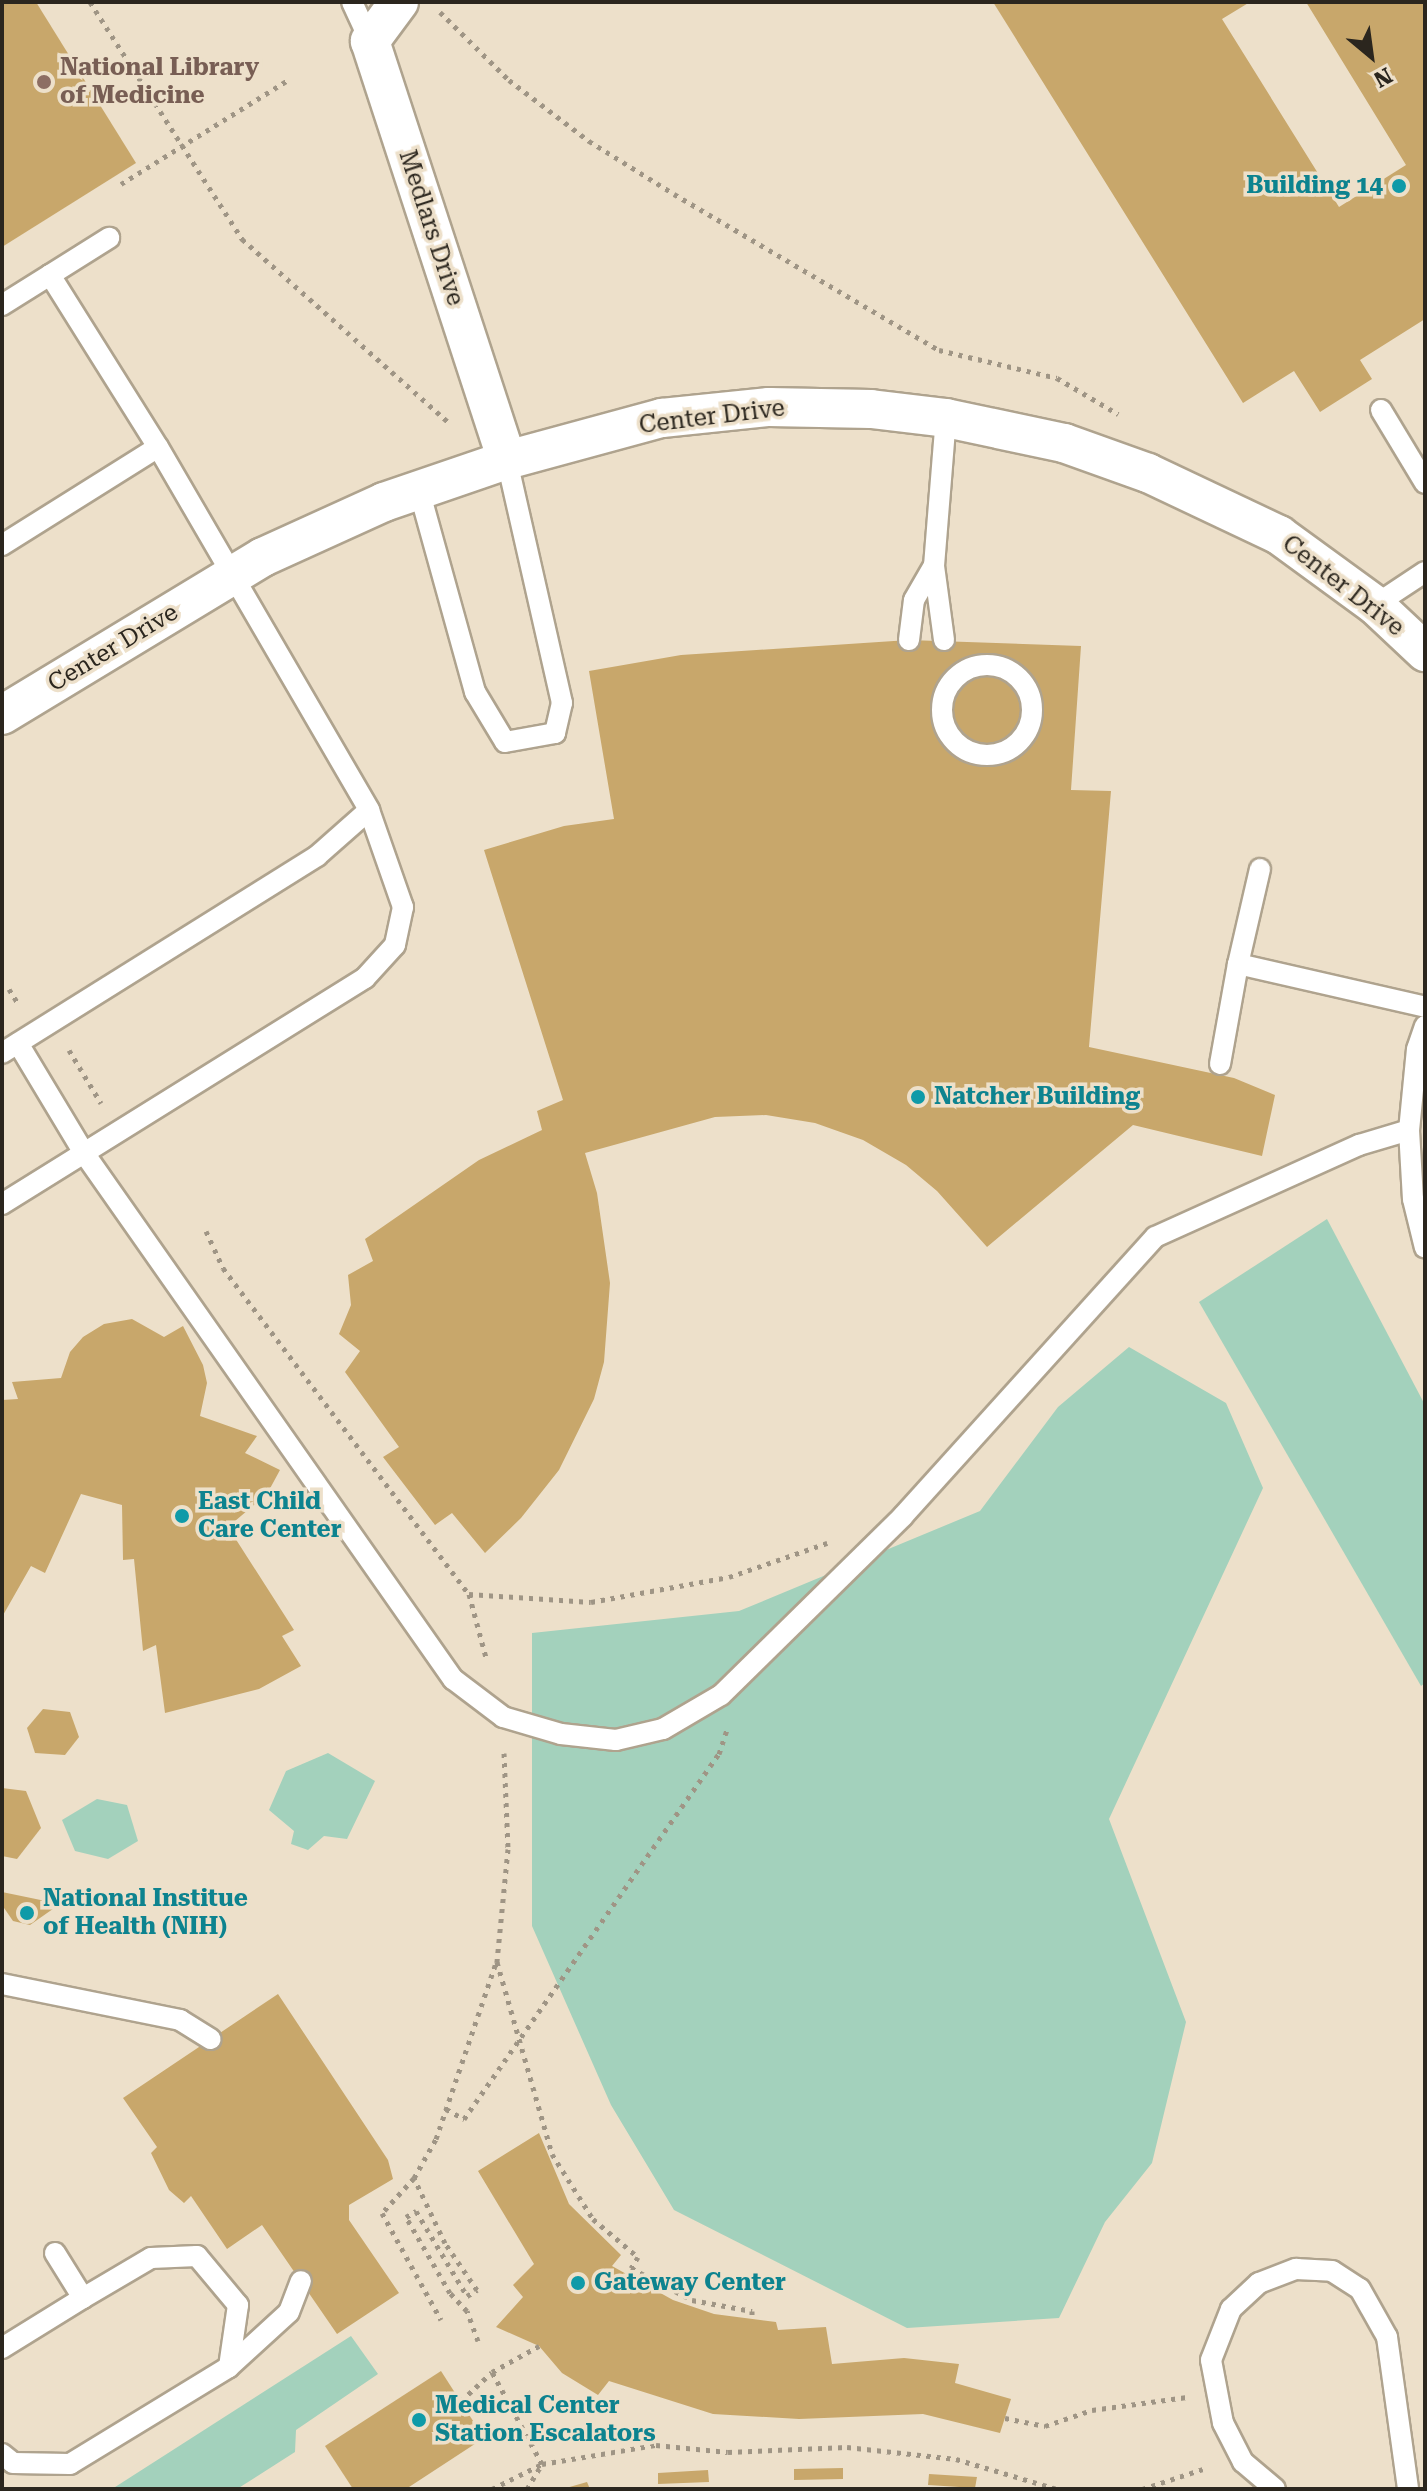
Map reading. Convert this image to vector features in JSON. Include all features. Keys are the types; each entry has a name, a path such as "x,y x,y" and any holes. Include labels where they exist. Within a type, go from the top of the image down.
{"street":[{"path":"370,41 399,2"},
{"name":"Medlars Drive","path":"370,41 507,460"},
{"name":"Center Drive","path":"2,715 277,550 419,490 507,460 662,418 769,407 871,409 946,418 1064,443 1148,473 1279,535 1375,605 1425,652"}],"lane":[{"path":"352,2 370,41"},
{"path":"2,305 109,238"},
{"path":"2,1204 365,978 395,945 403,907 369,810 158,447 50,275"},
{"path":"1381,410 1425,483"},
{"path":"944,640 934,566 946,418"},
{"path":"2,545 158,447"},
{"path":"419,490 475,692 505,742 555,733 562,703 507,460"},
{"path":"909,640 914,600 934,566"},
{"path":"1375,605 1425,572"},
{"path":"992,665 1019,677 1032,705 1031,720 1014,746 987,755 973,753 950,738 941,712 943,696 962,672 992,665"},
{"path":"369,810 317,856 10,1048 453,1679 503,1717 561,1734 616,1740 663,1729 694,1713 758,1663 903,1516 1155,1237 1359,1145 1409,1130"},
{"path":"1220,1064 1238,964 1260,869"},
{"path":"1238,964 1425,1007"},
{"path":"1425,1026 1417,1049 1409,1130 1413,1199 1425,1248"},
{"path":"2,1984 180,2020 211,2039"},
{"path":"55,2253 83,2298"},
{"path":"2,2348 151,2258 197,2256 238,2305 229,2367"},
{"path":"1275,2489 1243,2462 1223,2423 1211,2360 1231,2309 1259,2283 1296,2269 1332,2271 1360,2289 1387,2337 1408,2489"},
{"path":"2,2454 13,2463 70,2464 229,2367 289,2312 301,2281"}],"path":[{"path":"90,2 260,261 435,414 507,460"},
{"path":"432,2 509,80 589,141 674,194 939,350 1057,378 1123,417"},
{"path":"121,184 288,80"},
{"path":"65,1042 103,1107"},
{"path":"206,1231 223,1268 469,1594 503,1717 508,1849 497,1962 446,2109 414,2178 382,2213 441,2320"},
{"path":"469,1594 591,1602 729,1577 831,1542"},
{"path":"446,2109 464,2119 719,1754 727,1728"},
{"path":"497,1962 552,2154 568,2187 593,2219 638,2257 631,2268 692,2300 752,2311 752,2320"},
{"path":"414,2178 445,2243 477,2290 467,2296 416,2211 406,2217 450,2293 467,2311 478,2341"},
{"path":"461,2401 492,2372 539,2346"},
{"path":"492,2372 542,2464"},
{"path":"1005,2418 1045,2426 1092,2410 1188,2397"},
{"path":"492,2489 542,2464 656,2445 728,2452 847,2447 956,2459 1057,2489"},
{"path":"527,2489 542,2464"},
{"path":"1142,2489 1203,2469"}],"green space":[{"path":"1327,1219 1425,1405 1425,1683 1421,1686 1199,1302"},
{"path":"1129,1347 1226,1403 1263,1488 1109,1819 1186,2022 1152,2163 1105,2222 1059,2318 907,2328 674,2210 611,2105 532,1926 532,1633 739,1611 980,1511 1058,1407"},
{"path":"328,1753 375,1781 347,1839 324,1836 308,1850 291,1844 294,1831 269,1810 286,1771"},
{"path":"97,1799 127,1805 138,1841 108,1859 75,1851 62,1820"},
{"path":"351,2336 378,2374 296,2430 295,2452 237,2489 112,2489"}],"building":[{"name":"National Library of Medicine","path":"2,2 36,2 136,163 2,247"},
{"path":"993,2 1250,2 1222,19 1339,207 1406,165 1306,2 1425,2 1425,319 1360,360 1372,379 1320,412 1294,371 1243,403"},
{"name":"Natcher Building","path":"909,640 1081,646 1071,790 1111,791 1089,1047 1234,1078 1275,1095 1262,1156 1133,1125 987,1247 937,1191 906,1165 863,1140 815,1123 766,1115 715,1117 585,1153 597,1193 610,1283 604,1362 594,1399 559,1470 521,1518 485,1553 452,1513 435,1525 383,1457 399,1447 345,1372 360,1351 339,1334 351,1305 348,1275 373,1261 365,1239 479,1160 542,1130 537,1111 563,1100 484,850 564,826 614,819 589,671 681,655"},
{"name":"East Child Care Center","path":"132,1319 164,1337 183,1326 203,1365 207,1383 200,1416 257,1436 245,1453 280,1470 267,1494 228,1527 294,1630 282,1636 301,1666 259,1689 165,1713 156,1645 143,1651 134,1559 123,1560 122,1505 81,1494 45,1573 31,1566 2,1617 2,1400 18,1399 12,1382 61,1378 70,1352 83,1337 104,1324"},
{"path":"43,1709 70,1712 79,1737 65,1755 35,1753 27,1728"},
{"path":"2,1788 26,1791 41,1828 17,1859 2,1856"},
{"name":"National Institue of Health (NIH)","path":"2,1892 60,1904 30,1925 13,1921 2,1905"},
{"path":"278,1994 388,2160 393,2179 349,2205 349,2220 399,2293 337,2334 262,2225 227,2249 191,2196 184,2203 169,2190 151,2153 157,2147 123,2098"},
{"name":"Gateway Center","path":"539,2133 569,2204 621,2255 612,2266 673,2300 714,2314 776,2322 778,2330 826,2327 832,2364 904,2358 959,2364 955,2383 1011,2399 1000,2433 923,2414 799,2419 713,2414 609,2381 598,2395 562,2373 539,2346 496,2327 523,2297 513,2285 534,2264 478,2171"},
{"name":"Medical Center Station Escalators","path":"441,2371 484,2438 406,2489 353,2489 325,2446"},
{"path":"843,2468 843,2479 794,2480 794,2469"},
{"path":"708,2470 709,2482 658,2484 658,2473"},
{"path":"929,2474 977,2477 975,2488 928,2485"},
{"path":"587,2482 590,2489 566,2489 566,2488"}],"place":[{"name":"National Library of Medicine","path":"44,82"},
{"name":"Building 14","path":"1399,186"},
{"name":"Natcher Building","path":"918,1097"},
{"name":"East Child Care Center","path":"182,1516"},
{"name":"National Institue of Health (NIH)","path":"27,1913"},
{"name":"Gateway Center","path":"578,2283"},
{"name":"Medical Center Station Escalators","path":"419,2420"}]}
